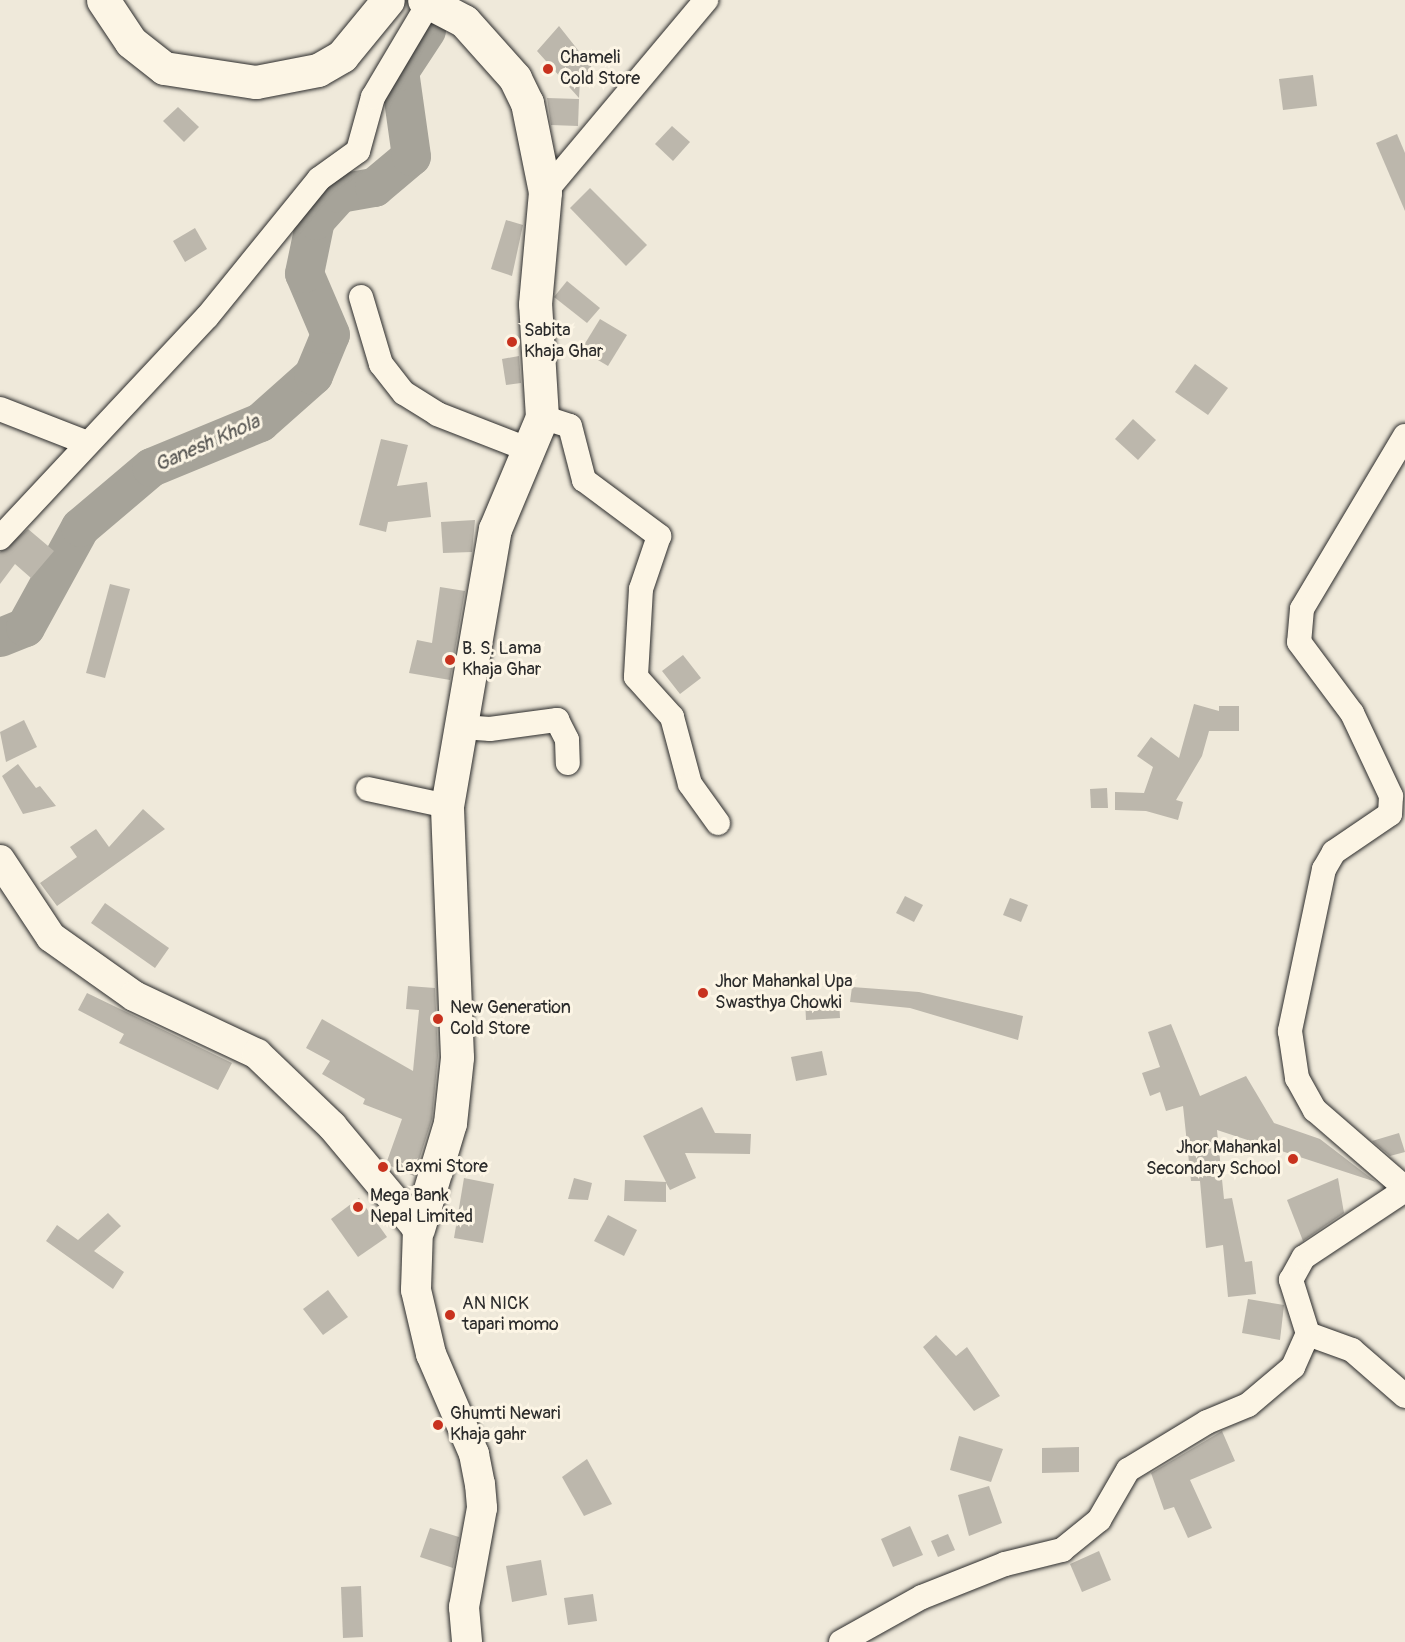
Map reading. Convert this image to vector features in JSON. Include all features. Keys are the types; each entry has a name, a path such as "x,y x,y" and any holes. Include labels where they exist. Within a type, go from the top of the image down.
{"main road":[{"path":"103,0 131,42 164,68 256,82 318,70 342,56 388,0"},
{"path":"418,1229 450,1123 457,1057 447,806 495,529 532,451 542,417 535,304 545,192 527,104 515,78 487,42 434,4"}],"street":[{"path":"545,192 706,0"},
{"path":"0,538 207,317 319,179 358,151 373,97 434,4"},
{"path":"361,297 381,364 404,393 437,414 532,451"},
{"path":"0,409 87,443"},
{"path":"542,417 570,426 590,486 659,536 639,598 636,677 672,717 690,784 718,823"},
{"path":"841,1642 922,1597 1005,1564 1062,1550 1099,1520 1128,1470 1207,1422 1248,1405 1293,1366 1308,1334 1292,1280 1304,1257 1405,1189 1315,1110 1297,1078 1290,1031 1324,869 1334,852 1390,814 1391,796 1352,713 1299,642 1302,609 1405,436"},
{"path":"462,727 490,729 556,720 567,740 568,763"},
{"path":"368,789 447,806"},
{"path":"0,860 51,937 134,996 257,1054 332,1126 418,1229 416,1290 431,1354 474,1454 480,1484 482,1508 464,1606 467,1642"},
{"path":"1308,1334 1352,1350 1405,1396"}],"building":[{"path":"559,26 593,69 580,80 579,98 537,51"},
{"path":"1313,75 1317,106 1283,110 1279,79"},
{"path":"547,98 579,99 578,126 551,125"},
{"path":"178,107 199,127 184,142 163,121"},
{"path":"672,126 690,142 673,161 655,144"},
{"path":"1397,134 1405,153 1405,211 1376,143"},
{"path":"590,188 647,245 626,266 570,208"},
{"path":"506,220 523,225 512,276 491,269"},
{"path":"195,228 207,249 185,262 173,241"},
{"path":"567,281 600,308 587,323 554,297"},
{"path":"600,319 627,335 608,366 581,350"},
{"path":"519,356 521,383 506,385 502,359"},
{"path":"1195,364 1228,388 1208,415 1175,392"},
{"path":"1133,419 1156,440 1138,460 1115,439"},
{"path":"381,439 408,445 397,486 427,482 431,517 388,522 386,532 359,525"},
{"path":"475,520 472,552 443,553 441,522"},
{"path":"28,529 54,551 31,578 15,564 0,584 0,552"},
{"path":"110,584 130,589 105,678 86,673"},
{"path":"440,587 465,591 450,680 409,673 417,640 432,643"},
{"path":"683,655 701,678 680,694 662,671"},
{"path":"1194,704 1219,711 1219,706 1239,706 1239,731 1209,731 1202,756 1176,800 1183,802 1178,820 1146,811 1115,810 1115,792 1144,793 1153,767 1137,756 1151,737 1179,758"},
{"path":"24,720 37,747 6,762 0,732"},
{"path":"18,764 36,788 40,786 56,806 23,814 2,776"},
{"path":"1107,788 1108,808 1091,808 1090,789"},
{"path":"143,809 165,829 57,906 40,883 77,857 70,847 96,829 109,847"},
{"path":"905,896 923,905 914,922 896,913"},
{"path":"1010,898 1028,905 1021,922 1003,915"},
{"path":"105,903 169,948 155,968 91,923"},
{"path":"408,986 435,988 438,1056 432,1119 414,1176 386,1164 402,1119 363,1104 365,1099 322,1074 330,1061 306,1048 322,1019 413,1071 419,1010 406,1009"},
{"path":"852,987 919,992 1023,1016 1018,1040 910,1008 850,1002"},
{"path":"87,993 232,1063 218,1090 119,1043 124,1034 78,1010"},
{"path":"839,998 840,1018 806,1020 805,999"},
{"path":"1171,1024 1200,1096 1246,1076 1274,1123 1320,1139 1376,1182 1217,1130 1224,1199 1232,1198 1245,1262 1252,1261 1256,1294 1228,1297 1223,1245 1206,1248 1200,1181 1191,1181 1183,1106 1166,1111 1160,1092 1150,1096 1142,1073 1160,1067 1148,1032"},
{"path":"822,1051 827,1075 796,1081 791,1057"},
{"path":"702,1107 715,1133 751,1134 750,1154 685,1153 696,1178 670,1190 666,1183 666,1202 624,1201 625,1180 666,1182 643,1136"},
{"path":"1399,1133 1405,1152 1390,1156 1372,1141"},
{"path":"464,1178 494,1184 483,1243 454,1238"},
{"path":"574,1178 592,1183 588,1200 568,1199"},
{"path":"1338,1178 1344,1213 1303,1241 1287,1200"},
{"path":"359,1198 387,1237 358,1257 331,1219"},
{"path":"108,1213 121,1226 94,1251 124,1272 113,1289 46,1241 57,1225 78,1240"},
{"path":"608,1215 637,1230 624,1256 594,1241"},
{"path":"328,1290 348,1317 323,1335 303,1309"},
{"path":"1248,1299 1284,1305 1280,1340 1242,1333"},
{"path":"936,1335 956,1356 967,1347 1000,1396 974,1411 923,1347"},
{"path":"1222,1431 1235,1461 1190,1480 1212,1528 1188,1538 1174,1507 1164,1510 1151,1473"},
{"path":"959,1436 1003,1449 991,1482 950,1470"},
{"path":"1079,1447 1079,1472 1042,1473 1042,1448"},
{"path":"587,1459 612,1504 584,1516 562,1477"},
{"path":"989,1486 1002,1523 969,1536 958,1495"},
{"path":"910,1526 923,1555 893,1567 881,1539"},
{"path":"430,1528 459,1537 453,1568 420,1557"},
{"path":"948,1534 955,1550 938,1557 931,1541"},
{"path":"1099,1551 1111,1580 1082,1592 1070,1564"},
{"path":"541,1560 547,1595 512,1602 506,1566"},
{"path":"361,1586 363,1637 343,1638 341,1587"},
{"path":"593,1594 597,1621 568,1625 564,1598"}],"waterway":[{"name":"Ganesh Khola","path":"0,637 25,627 80,527 151,467 260,422 313,375 330,334 304,273 315,220 339,193 374,187 411,156 399,71 426,30"}],"place":[{"name":"Chameli Cold Store","path":"548,69"},
{"name":"Sabita Khaja Ghar","path":"512,342"},
{"name":"B. S. Lama Khaja Ghar","path":"450,660"},
{"name":"Jhor Mahankal Upa Swasthya Chowki","path":"703,993"},
{"name":"New Generation Cold Store","path":"438,1019"},
{"name":"Jhor Mahankal Secondary School","path":"1293,1159"},
{"name":"Laxmi Store","path":"383,1167"},
{"name":"Mega Bank Nepal Limited","path":"358,1207"},
{"name":"AN NICK tapari momo","path":"450,1315"},
{"name":"Ghumti Newari Khaja gahr","path":"438,1425"}]}
